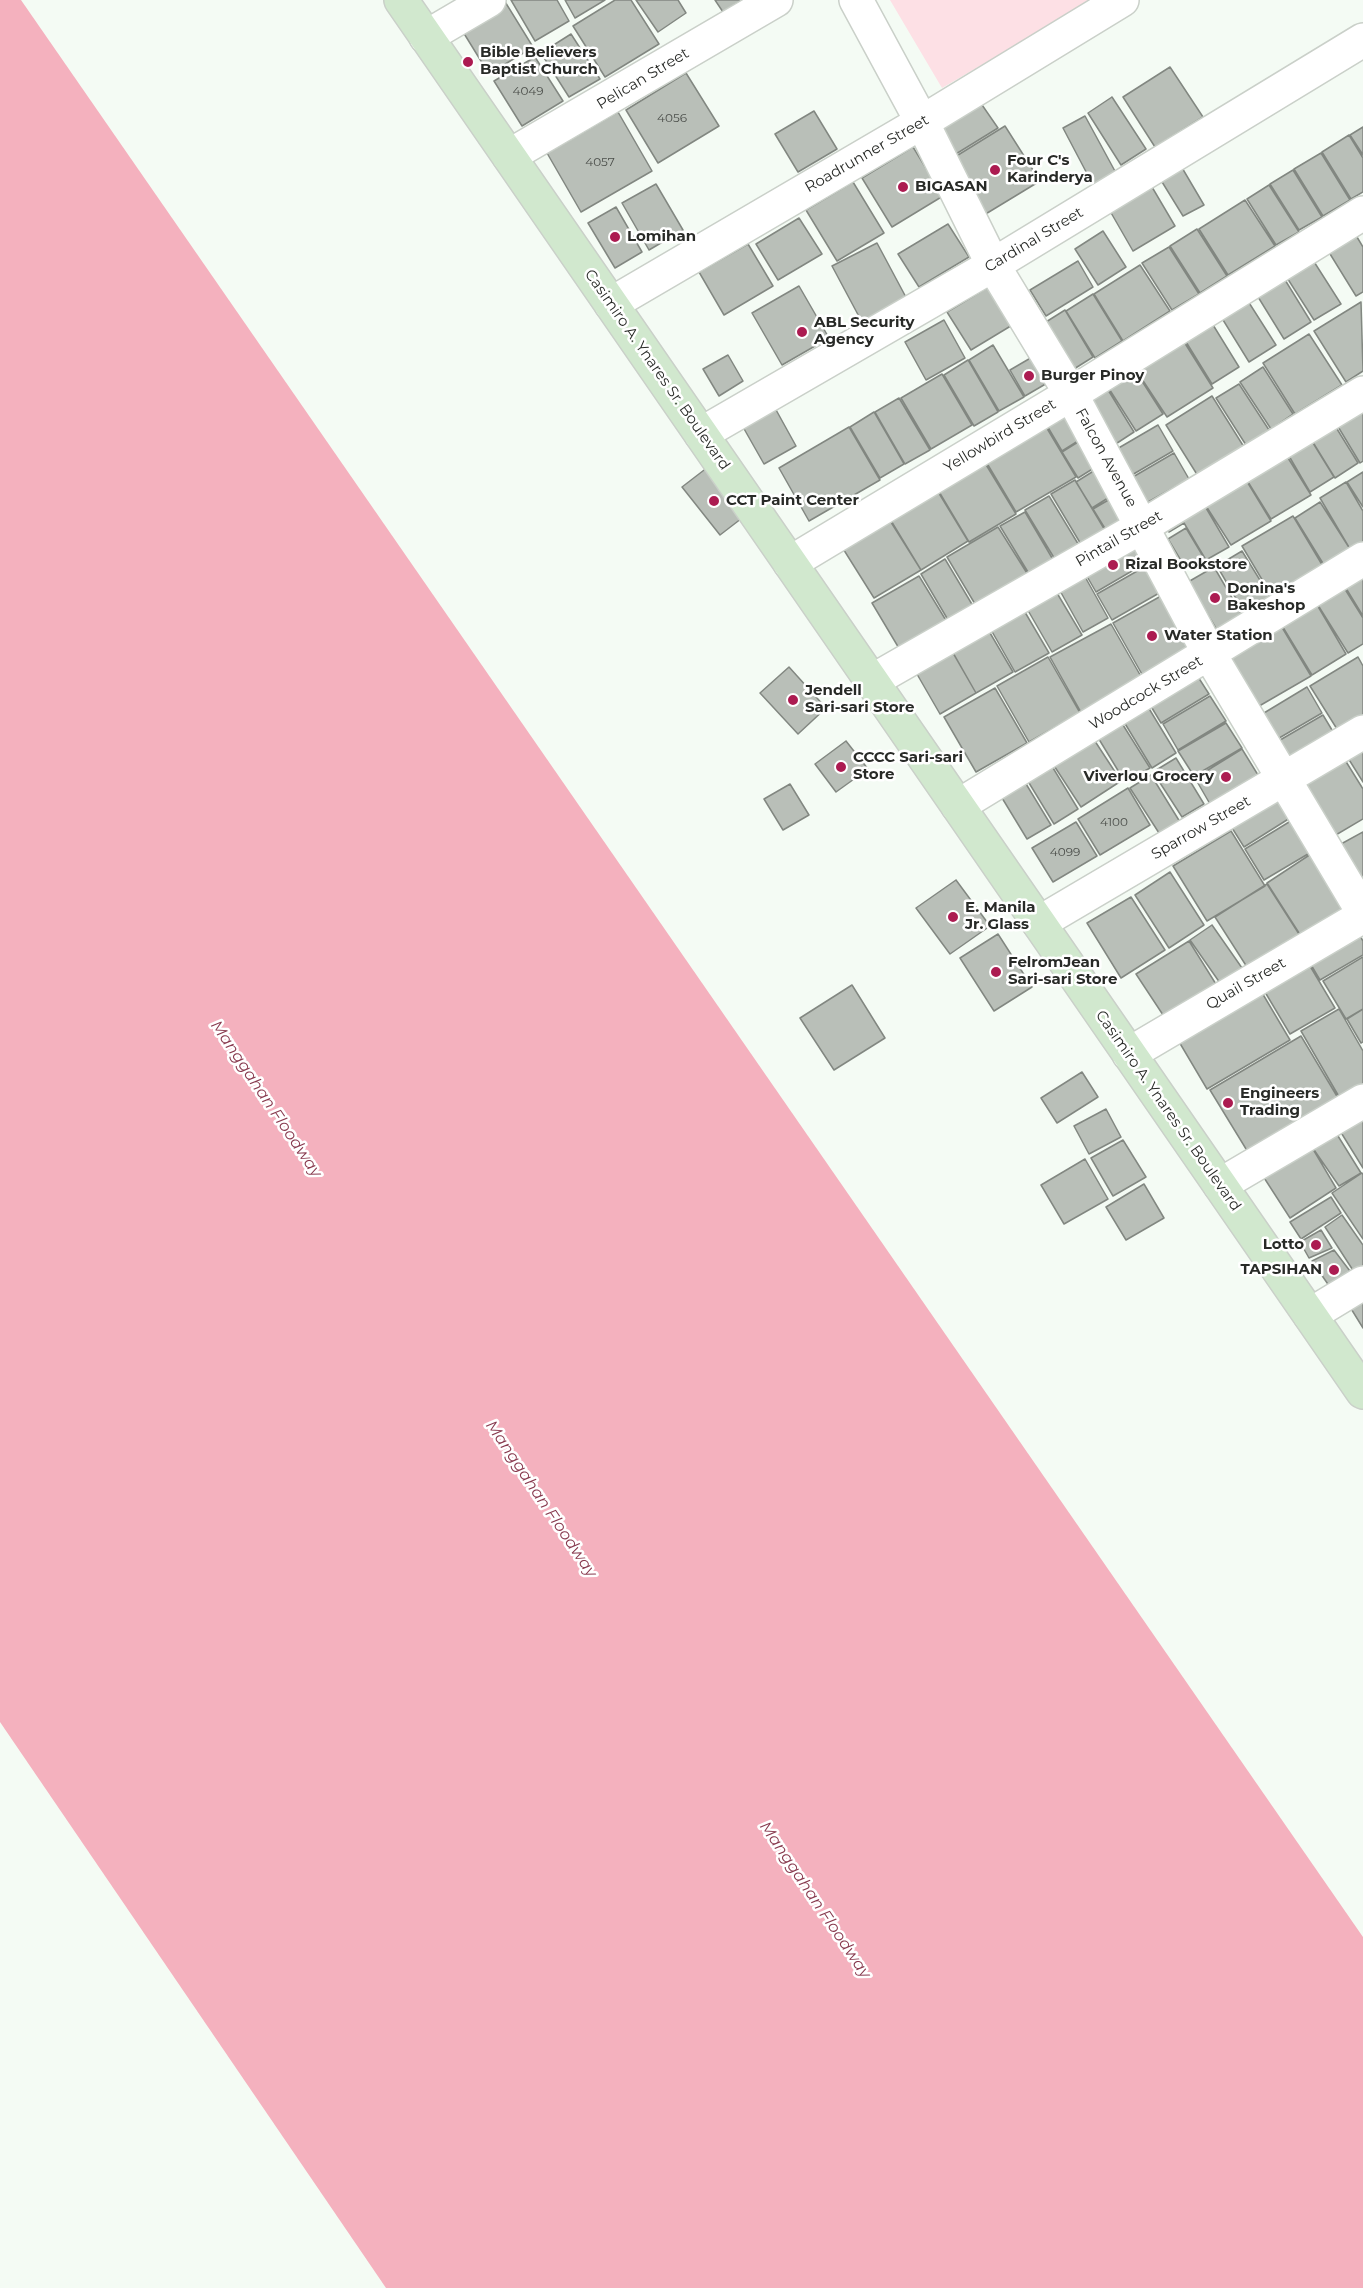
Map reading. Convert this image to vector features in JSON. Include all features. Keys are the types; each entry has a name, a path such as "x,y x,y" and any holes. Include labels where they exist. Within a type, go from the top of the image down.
{"main road":[{"name":"Casimiro A. Ynares Sr. Boulevard","path":"401,0 1363,1392"}],"street":[{"path":"426,37 489,0"},
{"name":"Pelican Street","path":"509,156 776,0"},
{"name":"Falcon Avenue","path":"856,0 922,122 993,265 1071,394 1210,655 1286,779 1363,914"},
{"name":"Roadrunner Street","path":"611,304 922,122 1122,0"},
{"name":"Cardinal Street","path":"701,434 993,265 1363,40"},
{"name":"Yellowbird Street","path":"790,563 1071,394 1363,213"},
{"name":"Pintail Street","path":"872,681 1143,526 1363,393"},
{"name":"Woodcock Street","path":"958,806 1210,655 1363,559"},
{"name":"Sparrow Street","path":"1039,923 1363,732"},
{"name":"Quail Street","path":"1129,1054 1363,914"},
{"path":"1220,1185 1363,1101"},
{"path":"1310,1315 1363,1283"}],"shaded area":[{"path":"890,0 1093,0 942,88"}],"water":[{"name":"Manggahan Floodway","path":"0,0 21,0 1363,1937 1363,2288 386,2288 0,1722"}],"building":[{"path":"504,0 533,47 489,74 460,27"},
{"path":"511,0 557,0 569,21 535,41"},
{"path":"565,0 605,0 575,18"},
{"path":"615,0 631,0 659,44 605,77 573,26"},
{"path":"636,0 678,0 686,13 658,32"},
{"path":"715,0 742,0 723,12"},
{"path":"571,34 600,79 569,97 541,53"},
{"path":"535,57 563,101 522,126 494,81"},
{"path":"1170,67 1203,117 1155,147 1123,97"},
{"path":"686,73 719,126 658,163 626,110"},
{"path":"1112,97 1146,149 1121,165 1088,113"},
{"path":"980,102 998,128 951,157 934,130"},
{"path":"814,111 837,149 798,172 775,134"},
{"path":"618,112 652,171 581,212 547,153"},
{"path":"1085,116 1116,173 1093,185 1063,128"},
{"name":"Four C's Karinderya","path":"1005,126 1040,181 984,215 950,160"},
{"path":"1363,127 1363,155 1350,135"},
{"path":"1349,135 1363,158 1363,192 1351,199 1322,152"},
{"name":"BIGASAN","path":"913,147 943,196 892,227 862,178"},
{"path":"1321,153 1350,200 1323,216 1294,169"},
{"path":"1181,166 1204,205 1183,216 1159,177"},
{"path":"1293,170 1322,217 1299,230 1270,184"},
{"path":"853,182 884,233 837,261 806,210"},
{"path":"656,184 683,230 649,250 622,203"},
{"path":"1269,185 1299,232 1276,245 1247,199"},
{"path":"1152,187 1175,226 1133,251 1110,211"},
{"path":"1245,200 1275,246 1228,275 1199,229"},
{"name":"Lomihan","path":"616,207 642,252 615,268 588,223"},
{"path":"799,218 822,254 778,280 756,244"},
{"path":"948,224 969,257 919,287 898,254"},
{"path":"1197,229 1227,276 1200,293 1170,246"},
{"path":"1103,231 1126,267 1098,285 1075,249"},
{"path":"1354,232 1363,247 1363,292 1356,296 1327,249"},
{"path":"877,243 908,301 863,324 832,266"},
{"path":"748,244 773,286 724,315 699,272"},
{"path":"1169,247 1199,294 1172,310 1142,263"},
{"path":"1311,257 1341,304 1314,320 1284,273"},
{"path":"1078,261 1093,287 1046,316 1030,290"},
{"path":"1140,265 1170,311 1123,341 1094,294"},
{"path":"1282,275 1311,322 1284,339 1255,292"},
{"path":"799,286 829,338 782,365 752,313"},
{"path":"990,286 1014,324 971,350 947,312"},
{"path":"1093,294 1122,341 1095,358 1066,311"},
{"path":"1246,298 1276,345 1249,362 1220,315"},
{"path":"1361,302 1363,371 1346,382 1314,331"},
{"path":"1065,310 1093,357 1066,374 1038,327"},
{"path":"944,320 965,358 926,380 905,342"},
{"path":"1210,320 1239,367 1212,384 1183,337"},
{"path":"1309,334 1342,385 1295,414 1263,363"},
{"path":"1181,337 1213,388 1167,417 1134,367"},
{"path":"993,345 1024,397 999,411 969,360"},
{"path":"728,355 743,381 719,396 703,369"},
{"name":"Burger Pinoy","path":"1034,356 1049,382 1025,396 1010,370"},
{"path":"968,360 998,412 974,426 944,375"},
{"path":"1133,367 1163,414 1136,431 1106,384"},
{"path":"1263,367 1293,414 1271,429 1240,382"},
{"path":"942,374 972,425 931,449 901,398"},
{"path":"1239,384 1269,430 1246,445 1216,398"},
{"path":"1105,385 1134,432 1108,449 1078,402"},
{"path":"1212,396 1244,447 1198,476 1166,425"},
{"path":"899,398 930,450 905,464 875,412"},
{"path":"1363,403 1363,461 1360,463 1331,415"},
{"path":"775,408 796,446 764,464 743,427"},
{"path":"1070,410 1086,436 1062,451 1046,424"},
{"path":"874,412 904,464 880,478 850,427"},
{"path":"1329,416 1358,463 1335,478 1306,431"},
{"path":"1045,425 1076,477 1016,512 985,460"},
{"path":"1158,425 1173,451 1125,479 1110,453"},
{"path":"849,427 880,480 809,521 779,468"},
{"path":"1305,430 1334,477 1310,492 1282,444"},
{"path":"1086,437 1102,463 1078,478 1062,452"},
{"path":"1280,445 1311,495 1271,519 1240,469"},
{"path":"1174,453 1189,479 1141,506 1126,481"},
{"path":"985,463 1016,514 969,542 938,490"},
{"name":"CCT Paint Center","path":"708,467 746,515 720,535 682,487"},
{"path":"1100,467 1116,493 1092,508 1076,482"},
{"path":"1240,470 1271,521 1231,545 1199,495"},
{"path":"1363,472 1363,507 1347,482"},
{"path":"1075,480 1106,532 1082,546 1051,494"},
{"path":"1346,482 1363,511 1363,542 1350,549 1320,498"},
{"path":"937,490 968,541 921,570 890,519"},
{"path":"1117,495 1133,521 1109,535 1093,509"},
{"path":"1049,496 1080,547 1056,561 1025,510"},
{"path":"1199,496 1229,547 1206,560 1184,523 1169,532 1161,519"},
{"path":"1320,502 1350,549 1324,565 1295,518"},
{"path":"1025,512 1055,563 1031,577 1000,526"},
{"path":"1293,516 1324,568 1273,598 1242,546"},
{"path":"889,519 921,570 874,598 842,547"},
{"path":"998,527 1030,578 978,609 947,557"},
{"path":"1186,528 1204,558 1186,569 1168,539"},
{"name":"Rizal Bookstore","path":"1129,539 1144,564 1096,592 1081,566"},
{"path":"1242,551 1271,598 1245,614 1217,566"},
{"path":"945,559 976,611 951,625 921,574"},
{"path":"1079,566 1108,618 1083,632 1054,580"},
{"path":"1146,566 1161,592 1112,620 1097,594"},
{"name":"Donina's Bakeshop","path":"1214,567 1242,615 1217,630 1188,582"},
{"path":"1363,573 1363,616 1344,585"},
{"path":"919,576 950,627 903,655 872,603"},
{"path":"1051,583 1082,635 1052,652 1022,600"},
{"path":"1343,586 1363,618 1363,644 1348,653 1316,602"},
{"name":"Water Station","path":"1161,596 1191,648 1143,676 1113,623"},
{"path":"1019,602 1049,653 1015,672 986,621"},
{"path":"1316,603 1346,654 1312,675 1281,624"},
{"path":"983,621 1013,672 976,693 947,642"},
{"path":"1111,624 1143,680 1082,714 1050,657"},
{"path":"1280,624 1311,676 1254,709 1223,658"},
{"path":"946,641 976,693 940,714 910,662"},
{"path":"1048,657 1080,713 1029,742 997,686"},
{"path":"1358,657 1363,666 1363,724 1342,737 1310,686"},
{"name":"Jendell Sari-sari Store","path":"789,667 826,708 798,734 760,693"},
{"path":"1193,669 1209,694 1161,723 1146,698"},
{"path":"1307,687 1322,713 1274,741 1259,716"},
{"path":"995,688 1027,743 976,772 944,717"},
{"path":"1210,696 1226,721 1178,750 1163,724"},
{"path":"1145,702 1176,753 1152,768 1121,717"},
{"path":"1323,715 1338,740 1290,768 1275,743"},
{"path":"1118,717 1150,768 1125,782 1094,731"},
{"path":"1226,723 1242,748 1194,776 1178,751"},
{"path":"1089,732 1121,781 1081,807 1049,758"},
{"name":"CCCC Sari-sari Store","path":"846,741 868,769 836,792 815,764"},
{"name":"Viverlou Grocery","path":"1242,749 1258,775 1210,804 1195,778"},
{"path":"1363,749 1363,782 1348,758"},
{"path":"1047,758 1078,809 1054,824 1023,773"},
{"path":"1176,758 1204,804 1182,817 1153,772"},
{"path":"1345,760 1363,789 1363,819 1329,839 1299,788"},
{"path":"1020,774 1051,825 1027,839 996,788"},
{"path":"1151,775 1180,822 1159,833 1130,788"},
{"path":"790,784 809,815 783,830 764,799"},
{"path":"1128,788 1150,825 1100,855 1078,819"},
{"path":"1276,794 1290,818 1244,847 1229,823"},
{"path":"1294,819 1313,851 1264,880 1245,849"},
{"path":"1076,822 1097,856 1053,882 1032,848"},
{"path":"1231,831 1265,886 1207,921 1173,866"},
{"path":"1363,832 1363,886 1341,844"},
{"path":"1314,852 1356,915 1308,947 1267,883"},
{"path":"1170,872 1204,925 1169,948 1135,895"},
{"name":"E. Manila Jr. Glass","path":"956,880 990,926 950,954 916,908"},
{"path":"1267,884 1306,945 1254,978 1215,917"},
{"path":"1131,897 1165,950 1121,978 1087,923"},
{"path":"1212,925 1249,978 1227,993 1190,940"},
{"path":"1356,929 1363,941 1363,955 1320,980 1307,958"},
{"name":"FelromJean Sari-sari Store","path":"998,934 1032,987 994,1011 960,958"},
{"path":"1189,941 1219,989 1167,1021 1136,974"},
{"path":"1363,957 1363,1009 1346,1019 1323,981"},
{"path":"1307,961 1335,1008 1290,1034 1262,987"},
{"path":"852,985 885,1038 834,1070 800,1018"},
{"path":"1261,991 1290,1040 1207,1089 1178,1040"},
{"path":"1339,1009 1363,1051 1363,1097 1345,1107 1301,1031"},
{"path":"1363,1009 1363,1042 1361,1043 1347,1019"},
{"path":"1301,1036 1344,1108 1254,1162 1210,1090"},
{"path":"1082,1072 1098,1097 1057,1123 1041,1098"},
{"path":"1106,1109 1121,1137 1089,1154 1074,1126"},
{"path":"1363,1112 1363,1168 1337,1126"},
{"path":"1333,1128 1361,1173 1339,1186 1310,1144"},
{"path":"1123,1140 1146,1177 1113,1196 1091,1158"},
{"path":"1310,1144 1336,1188 1290,1218 1261,1173"},
{"path":"1085,1159 1108,1199 1064,1224 1041,1185"},
{"path":"1362,1173 1363,1175 1363,1239 1332,1193"},
{"path":"1144,1184 1164,1218 1126,1240 1106,1207"},
{"path":"1331,1197 1341,1213 1301,1239 1290,1222"},
{"path":"1342,1215 1363,1245 1363,1275 1358,1278 1325,1227"},
{"name":"Lotto","path":"1321,1230 1332,1248 1309,1258 1300,1242"},
{"name":"TAPSIHAN","path":"1334,1250 1356,1279 1334,1293 1312,1261"},
{"path":"1363,1299 1363,1328 1350,1307"}],"place":[{"name":"Bible Believers Baptist Church","path":"468,62"},
{"name":"Four C's Karinderya","path":"995,170"},
{"name":"BIGASAN","path":"903,187"},
{"name":"Lomihan","path":"615,237"},
{"name":"ABL Security Agency","path":"802,332"},
{"name":"Burger Pinoy","path":"1029,376"},
{"name":"CCT Paint Center","path":"714,501"},
{"name":"Rizal Bookstore","path":"1113,565"},
{"name":"Donina's Bakeshop","path":"1215,598"},
{"name":"Water Station","path":"1152,636"},
{"name":"Jendell Sari-sari Store","path":"793,700"},
{"name":"CCCC Sari-sari Store","path":"841,767"},
{"name":"Viverlou Grocery","path":"1226,777"},
{"name":"E. Manila Jr. Glass","path":"953,917"},
{"name":"FelromJean Sari-sari Store","path":"996,972"},
{"name":"Engineers Trading","path":"1228,1103"},
{"name":"Lotto","path":"1316,1245"},
{"name":"TAPSIHAN","path":"1334,1270"}]}
